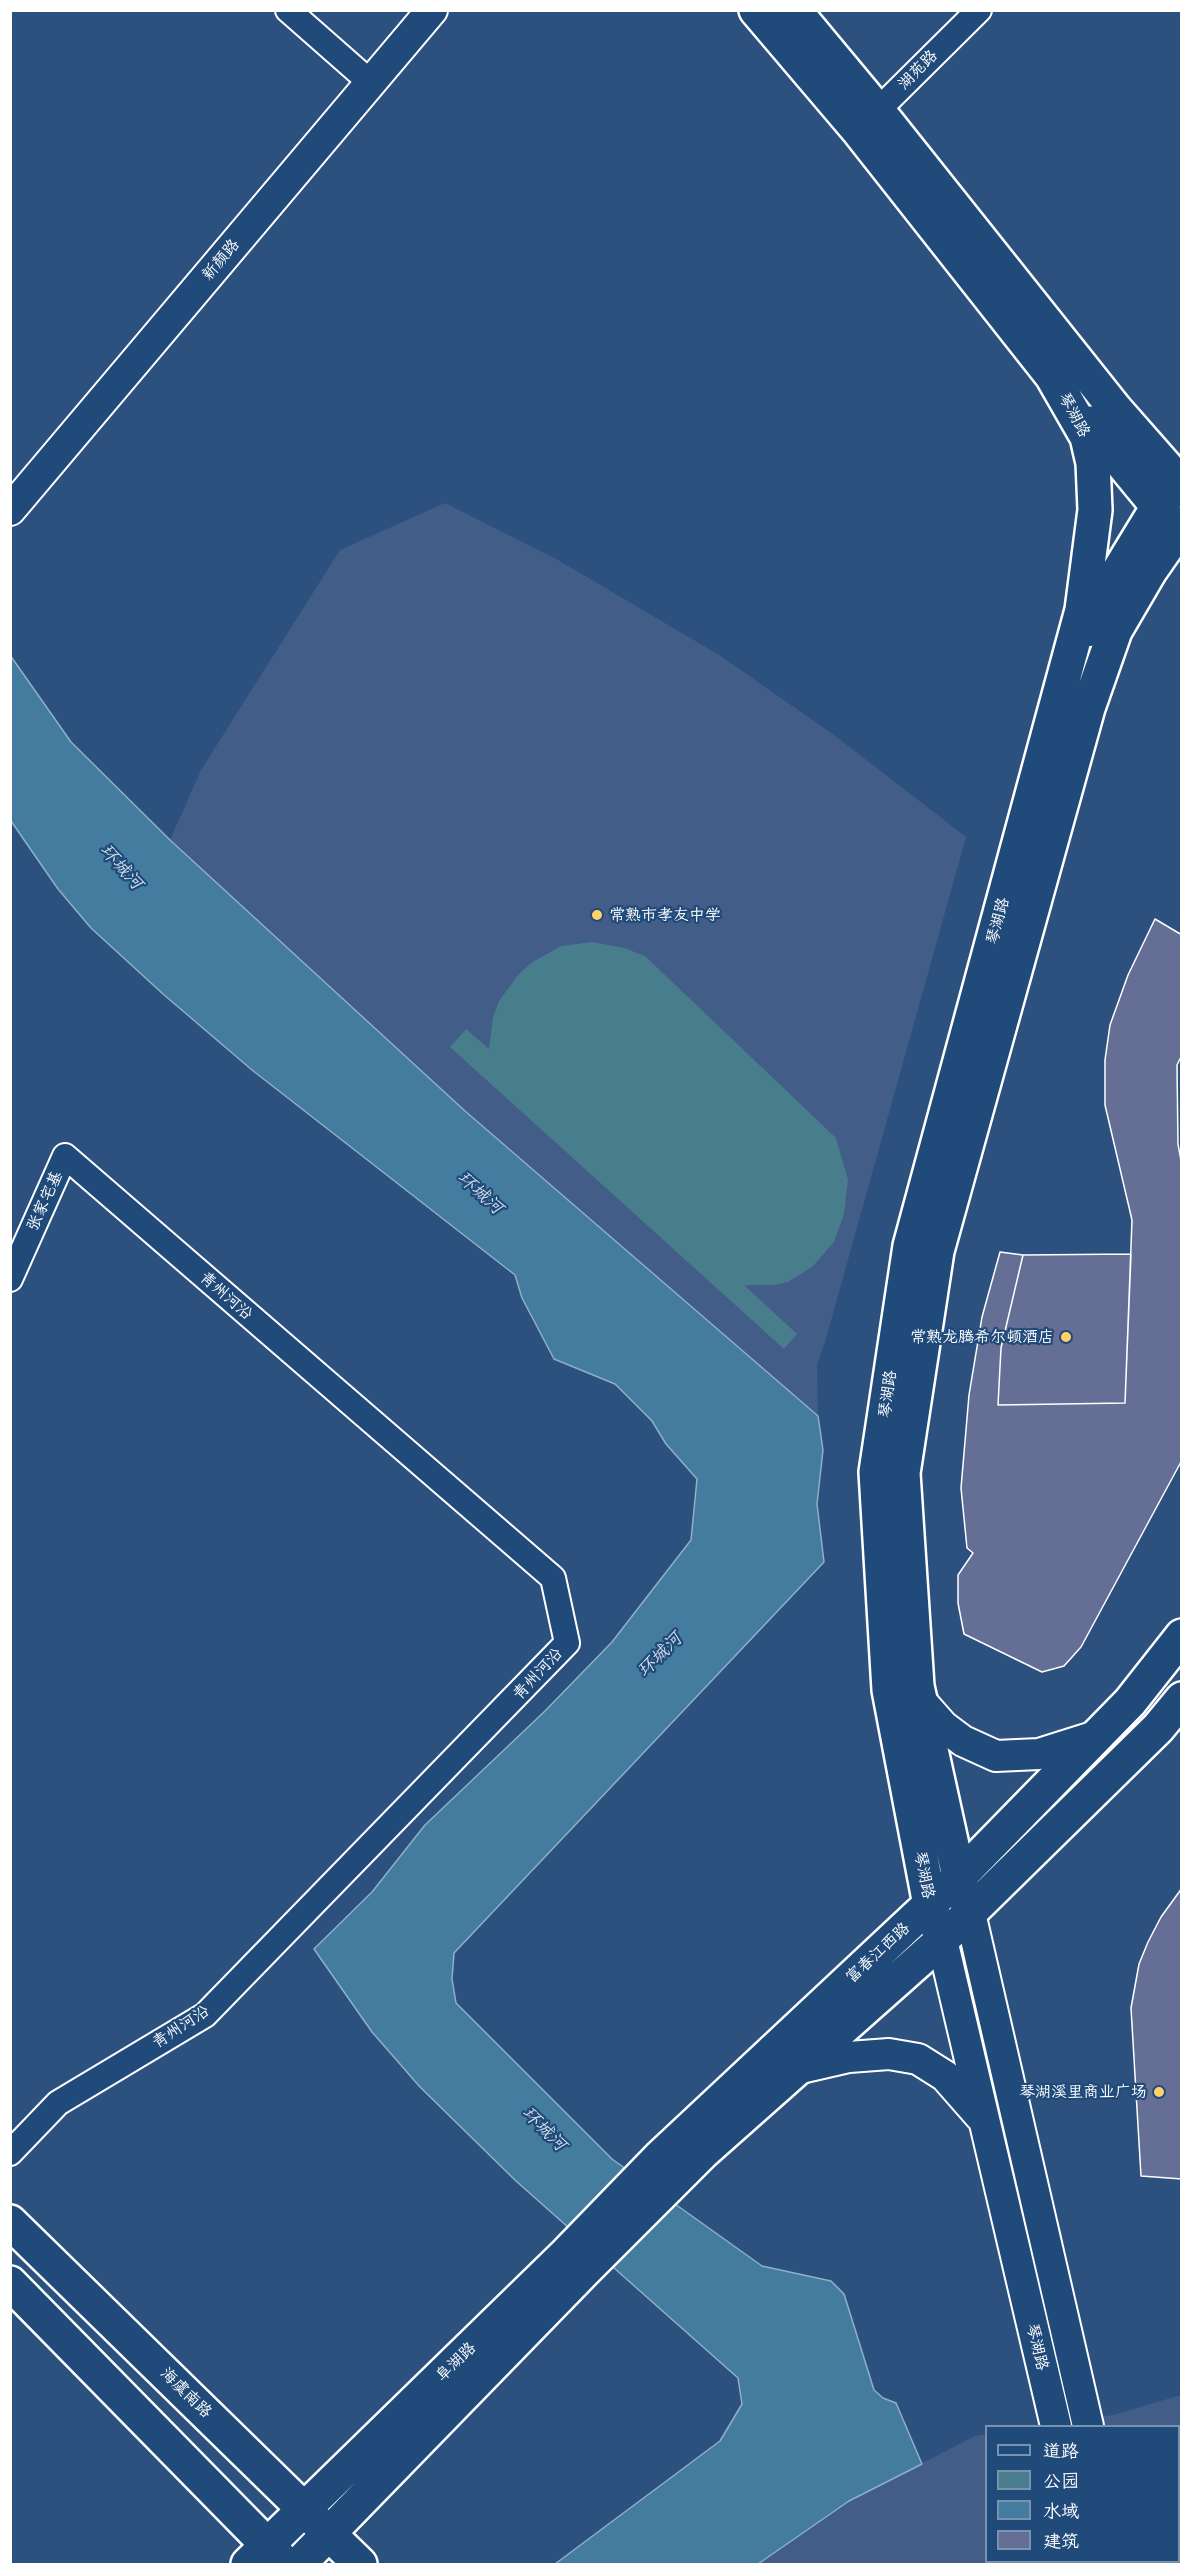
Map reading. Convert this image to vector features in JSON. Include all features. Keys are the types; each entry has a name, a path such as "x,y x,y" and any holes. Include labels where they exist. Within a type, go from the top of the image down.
{"main road":[{"name":"琴湖路","path":"756,10 868,120 1116,410 1181,482"},
{"name":"琴湖路","path":"794,10 868,120 1052,376 1128,473 1174,524 1115,631 1088,708 937,1251 903,1473 917,1686 959,1877 970,1913"},
{"name":"琴湖路","path":"942,1940 930,1905 890,1690 876,1472 910,1246 1082,610 1095,510 1093,463 1087,437 1052,376"},
{"path":"1052,722 1084,636 1118,572 1174,524 1181,482"},
{"name":"富春江西路","path":"661,2156 959,1877 1130,1702 1182,1635"},
{"name":"富春江西路","path":"575,2262 666,2190 702,2153 942,1940 1158,1728 1182,1699"},
{"name":"阜湖路","path":"299,2565 575,2262 661,2156"},
{"name":"海虞南路","path":"10,2222 360,2565"},
{"name":"阜湖路","path":"267,2559 305,2510 575,2262"},
{"path":"10,2283 267,2559"}],"street":[{"path":"288,10 371,83"},
{"name":"新颜路","path":"10,510 432,10"},
{"name":"湖苑路","path":"868,120 979,10"},
{"name":"张家宅基","path":"10,1279 65,1156"},
{"name":"青州河沿","path":"10,2153 58,2103 205,2015 567,1643 553,1578 65,1156"},
{"path":"920,1700 943,1726 963,1741 996,1756 1039,1754 1096,1736"},
{"name":"琴湖路","path":"970,1913 1088,2425"},
{"name":"琴湖路","path":"942,1940 1056,2425"},
{"path":"797,2069 849,2057 889,2054 918,2058 945,2076 984,2122"}],"shaded area":[{"name":"常熟市孝友中学","path":"445,503 558,560 719,655 834,735 966,837 817,1364 818,1416 465,1111 170,840 201,770 340,550"},
{"path":"1181,2395 1181,2564 759,2564 849,2501 975,2436 985,2434 985,2563 1180,2563 1180,2425 1045,2425 1113,2415"}],"green space":[{"path":"592,942 624,948 645,956 836,1138 848,1180 844,1214 834,1242 812,1267 788,1282 774,1285 744,1285 797,1334 784,1349 450,1047 466,1029 489,1049 493,1017 499,1001 518,975 531,963 561,946"}],"water":[{"name":"环城河","path":"10,655 71,742 170,840 465,1111 818,1416 823,1450 817,1504 824,1562 454,1953 452,1979 456,2003 612,2159 762,2266 831,2281 844,2294 874,2390 883,2398 896,2403 922,2464 849,2501 758,2564 555,2564 720,2441 742,2404 738,2378 516,2181 420,2087 372,2032 314,1949 372,1892 425,1825 545,1711 612,1642 691,1540 697,1479 666,1444 652,1421 615,1384 554,1359 522,1298 515,1275 252,1070 163,994 91,928 58,889 11,821"}],"building":[{"path":"1155,919 1182,935 1182,1055 1177,1065 1178,1144 1182,1166 1182,1460 1081,1647 1064,1666 1042,1672 964,1634 958,1603 958,1575 973,1553 967,1548 961,1488 969,1395 982,1317 1000,1252 1023,1255 1001,1348 998,1405 1125,1403 1132,1220 1105,1105 1105,1060 1110,1025 1128,975"},
{"name":"常熟龙腾希尔顿酒店","path":"1131,1254 1125,1403 998,1405 1001,1348 1023,1255"},
{"name":"琴湖溪里商业广场","path":"1182,1888 1182,2179 1141,2176 1131,2008 1139,1964 1148,1942 1161,1917"}],"place":[{"name":"常熟市孝友中学","path":"597,915"},
{"name":"常熟龙腾希尔顿酒店","path":"1066,1337"},
{"name":"琴湖溪里商业广场","path":"1159,2092"}]}
